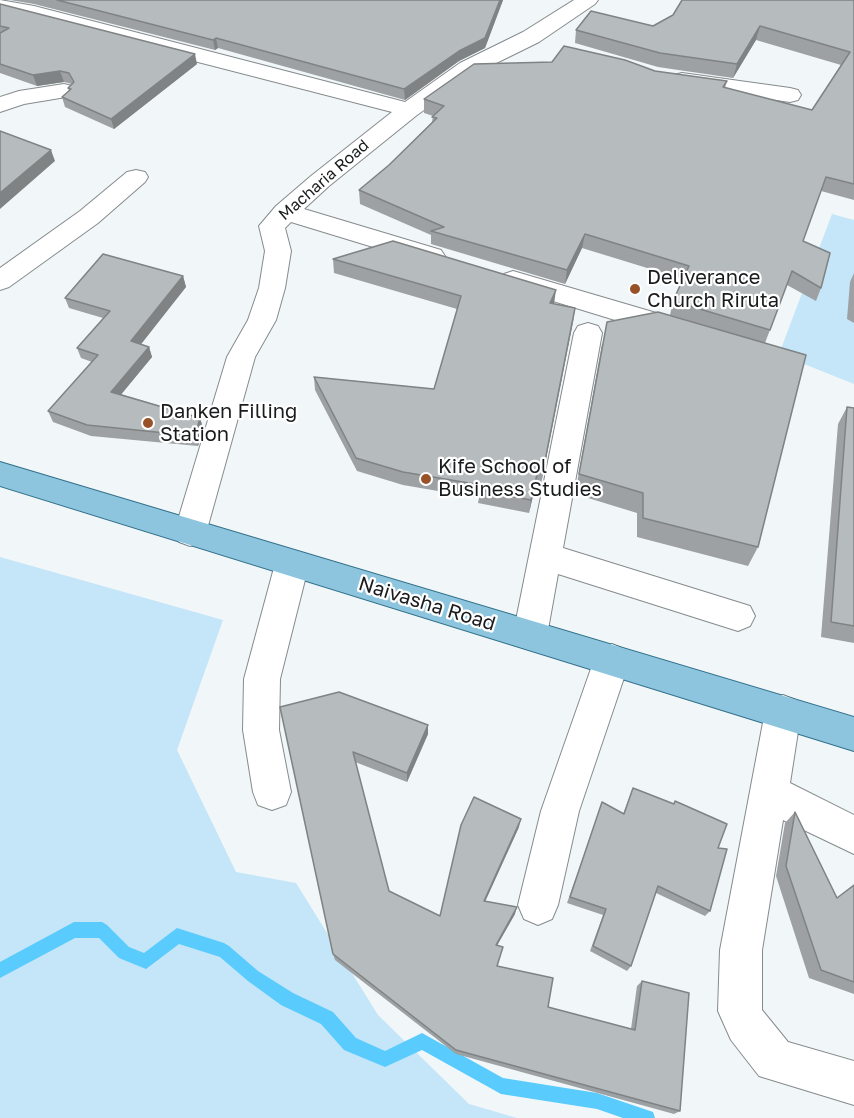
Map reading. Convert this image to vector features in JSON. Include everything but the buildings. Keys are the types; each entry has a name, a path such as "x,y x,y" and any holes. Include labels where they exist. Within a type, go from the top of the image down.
{"main road":[{"name":"Naivasha Road","path":"0,474 854,734"}],"street":[{"name":"Macharia Road","path":"190,533 241,357 262,320 272,288 278,251 272,226 285,212 409,110 468,68 531,37 588,0"},
{"path":"0,5 27,10 409,110"},
{"path":"531,37 556,48"},
{"path":"663,77 790,95"},
{"path":"0,105 19,98 64,91"},
{"path":"0,281 88,217 136,177"},
{"path":"285,212 456,263"},
{"path":"490,273 695,335"},
{"path":"530,635 588,333"},
{"path":"546,556 738,616"},
{"path":"272,792 261,730 262,679 292,564"},
{"path":"538,905 560,811 612,660"},
{"path":"783,712 741,950 740,1011 746,1025 775,1060 854,1083"},
{"path":"768,792 854,836"}],"shaded area":[{"path":"832,214 854,220 854,384 779,354"},
{"path":"0,557 223,620 177,750 236,872 296,883 378,1015 469,1104 517,1118 0,1118"}],"waterway":[{"path":"0,970 74,930 102,930 124,953 146,961 177,936 224,951 253,976 287,999 327,1018 350,1044 385,1059 422,1041 501,1086 597,1101 647,1118"}],"place":[{"name":"Deliverance Church Riruta","path":"635,289"},
{"name":"Danken Filling Station","path":"148,423"},
{"name":"Kife School of Business Studies","path":"426,479"}]}
